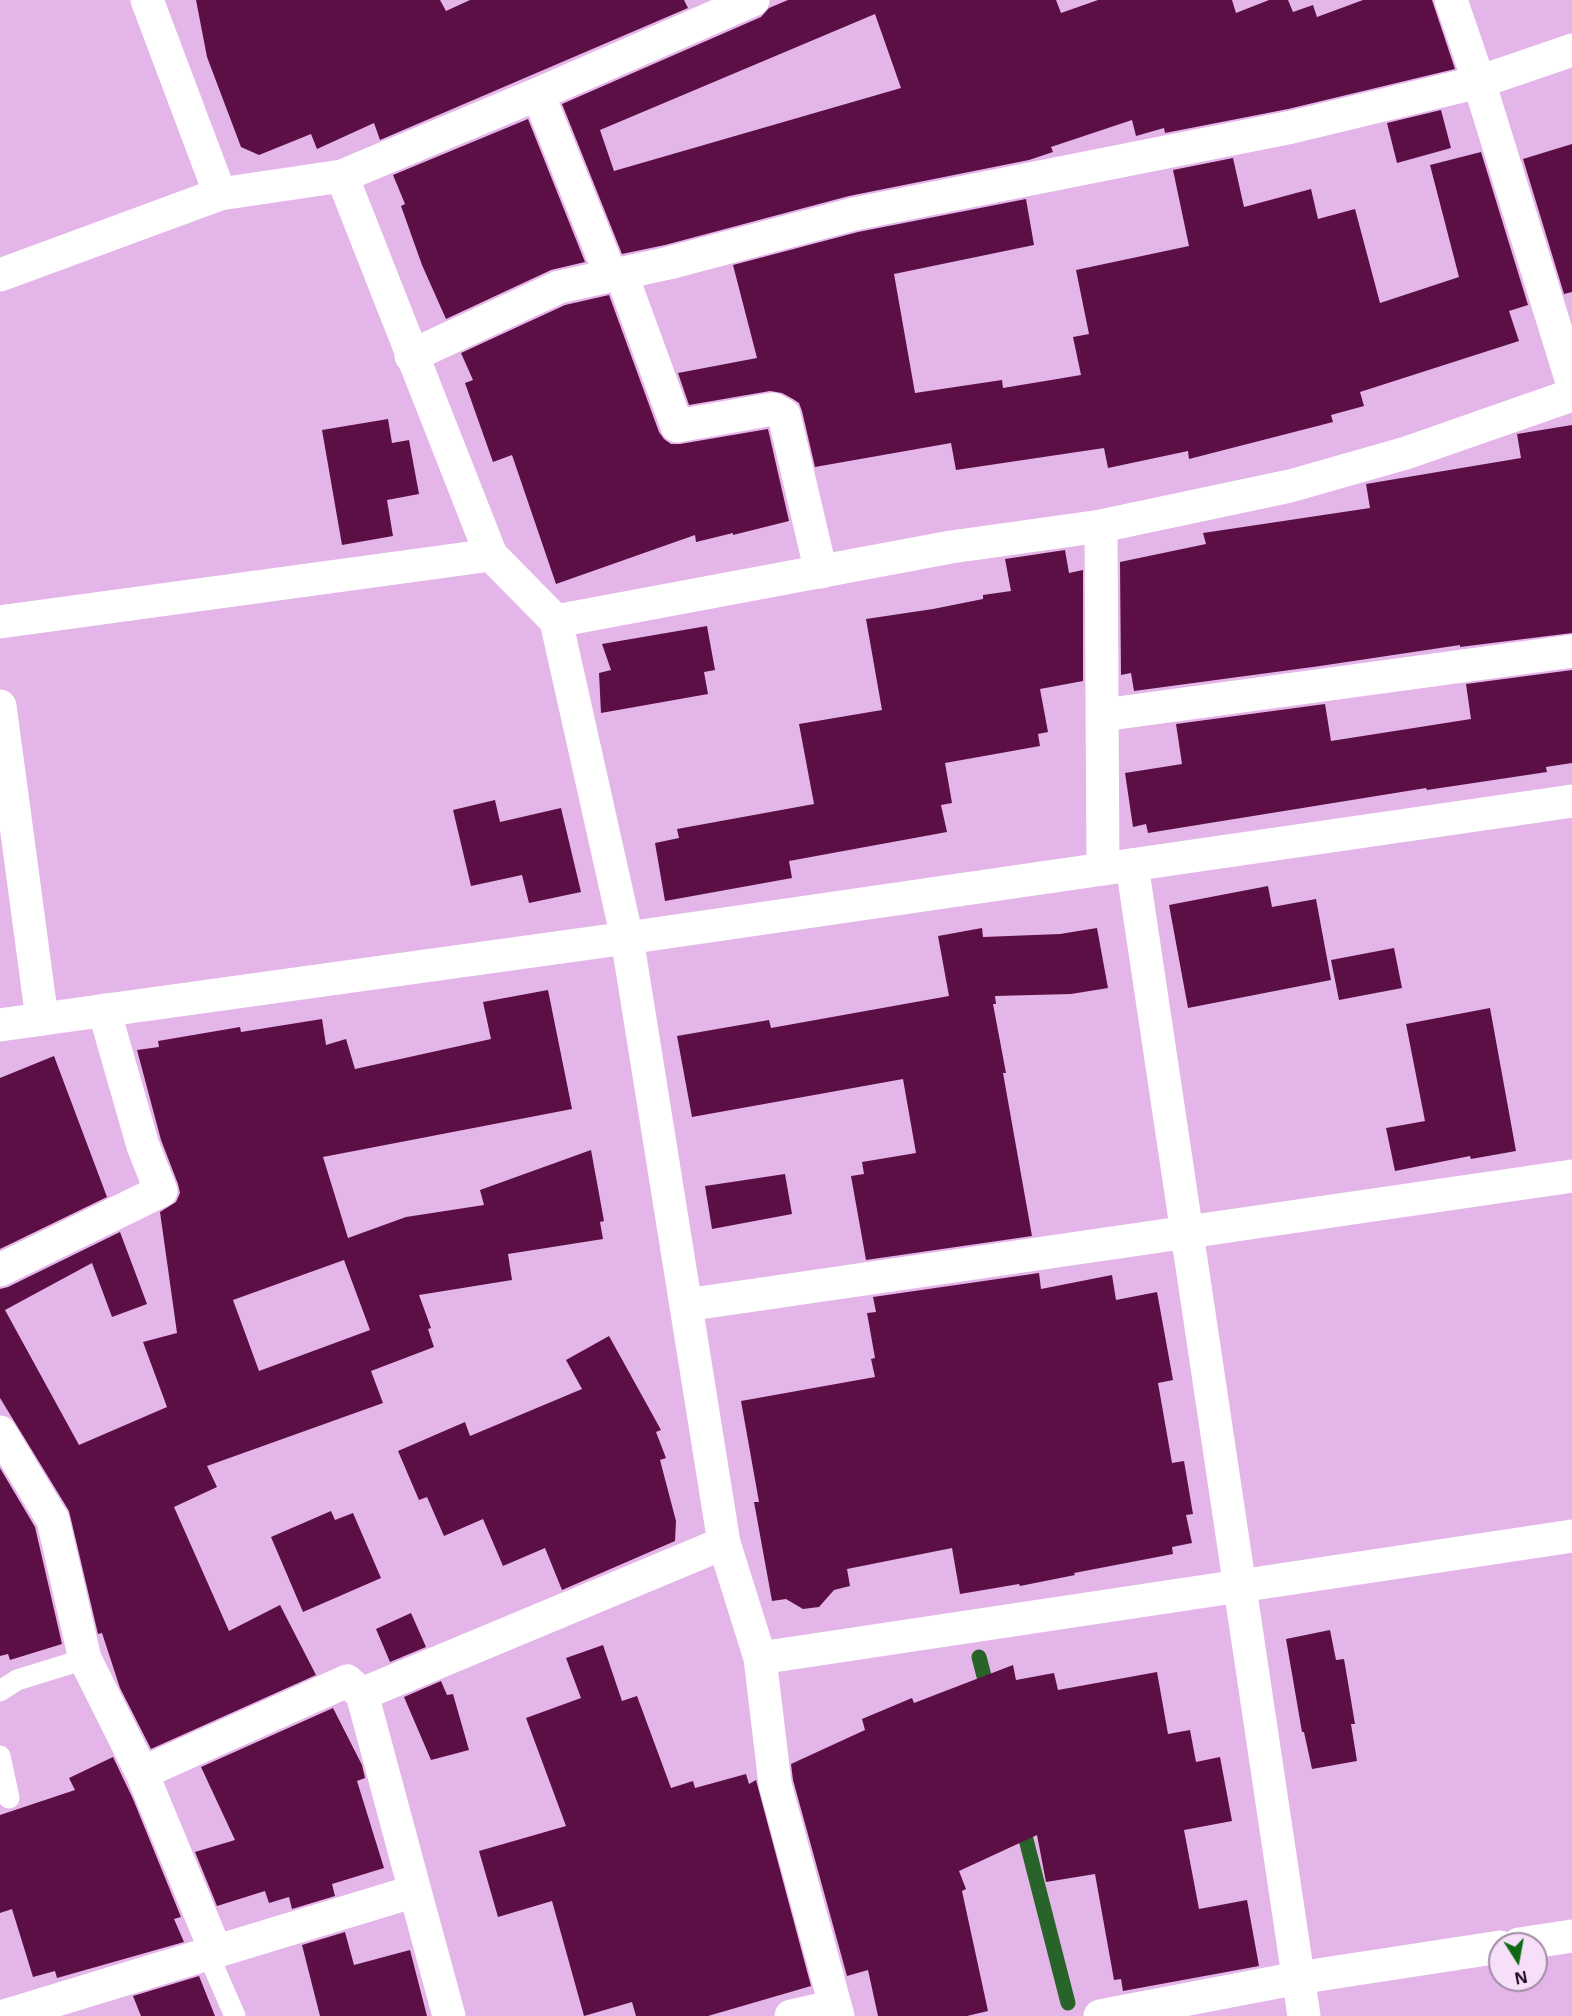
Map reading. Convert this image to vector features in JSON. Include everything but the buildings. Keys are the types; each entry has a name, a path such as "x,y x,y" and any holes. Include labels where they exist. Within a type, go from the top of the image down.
{"street":[{"path":"147,0 220,194"},
{"path":"0,275 220,194 342,176 753,0"},
{"path":"1451,0 1479,82 1572,382"},
{"path":"411,356 559,287 669,263 854,214 1292,127 1479,82 1572,50"},
{"path":"538,94 616,275 677,426 773,409 784,415 821,572"},
{"path":"342,176 491,555 556,621 627,939 724,1543 760,1658 775,1784 836,2011 791,2016"},
{"path":"556,621 951,547 1101,526 1311,480 1406,453 1572,395"},
{"path":"1101,526 1102,715 1117,867 1187,1232 1304,2016"},
{"path":"0,622 491,555"},
{"path":"1102,715 1572,651"},
{"path":"0,706 42,1019"},
{"path":"0,1025 627,939 1572,801"},
{"path":"0,1270 161,1191 143,1146 104,1010"},
{"path":"686,1305 1572,1176"},
{"path":"0,1432 53,1520 85,1659 142,1773 212,1953"},
{"path":"760,1658 1572,1536"},
{"path":"362,1694 724,1543"},
{"path":"142,1773 347,1681 362,1694 449,2016"},
{"path":"4,2016 415,1891"},
{"path":"1548,1940 1572,1936"},
{"path":"1100,2016 1298,1978 1488,1949"}],"lane":[{"path":"0,1692 17,1680 85,1659"},
{"path":"0,1756 9,1798"},
{"path":"212,1953 235,2016"}],"waterway":[{"path":"979,1657 989,1695"},
{"path":"1021,1820 1068,2003"}]}
